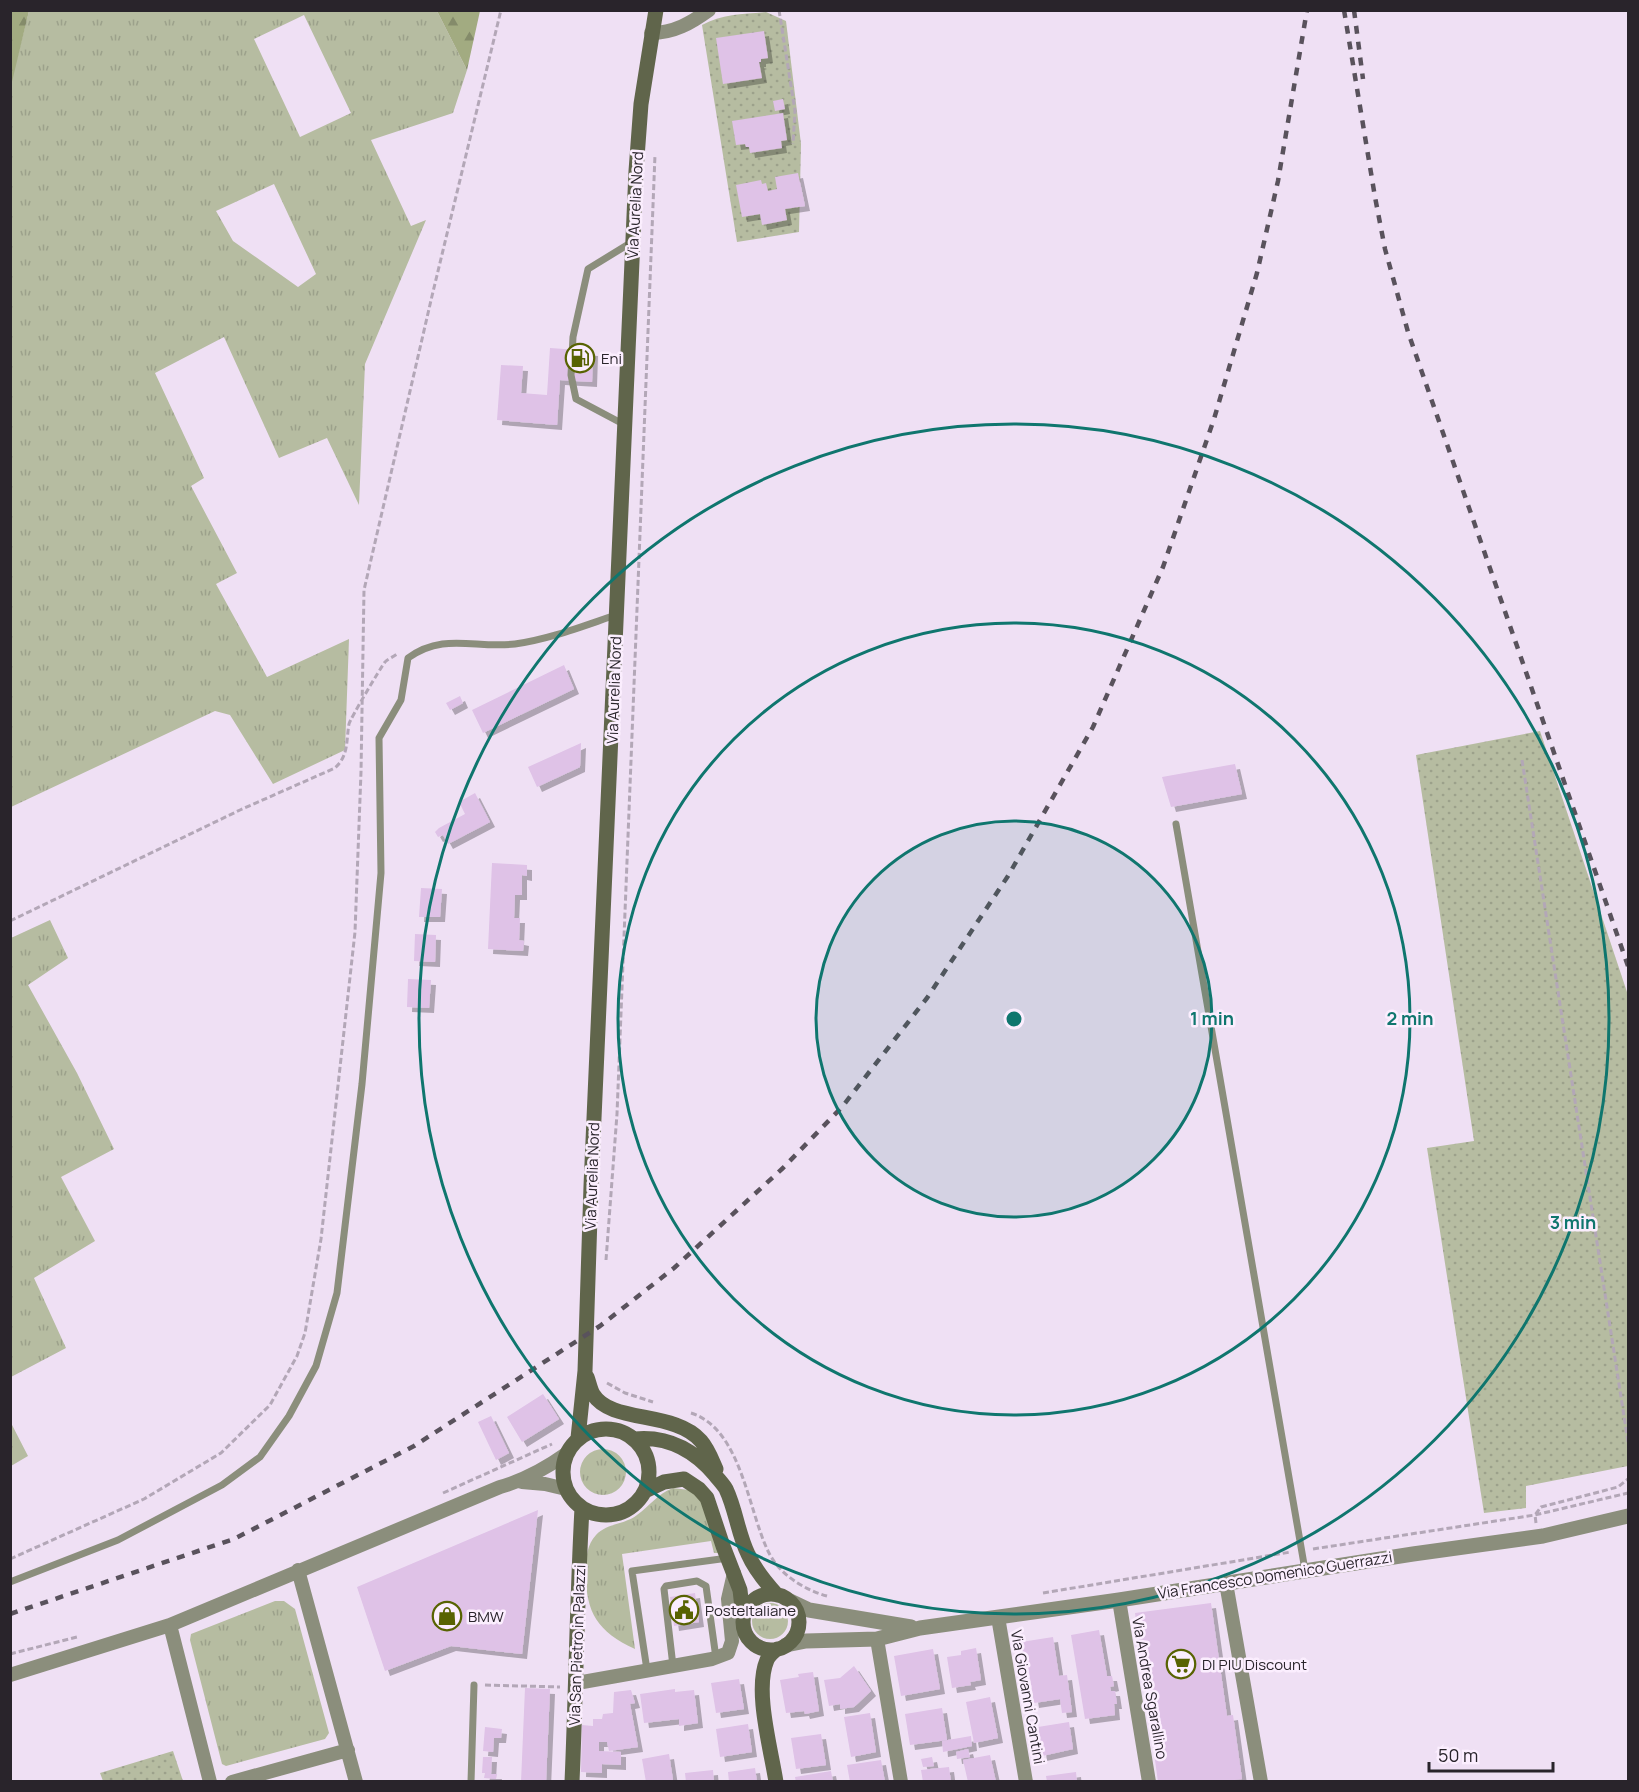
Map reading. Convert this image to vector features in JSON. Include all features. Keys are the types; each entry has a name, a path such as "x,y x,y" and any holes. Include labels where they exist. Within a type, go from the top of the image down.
{"main road":[{"name":"Via Aurelia Nord","path":"578,1438 585,1371 632,242 640,116 656,10"},
{"name":"Via Francesco Domenico Guerrazzi","path":"585,1371 593,1394 600,1402 621,1412 654,1418 679,1426 701,1441 725,1488 747,1554 762,1578 783,1597"},
{"path":"606,1428 625,1432 635,1439 644,1450 649,1464 649,1478 645,1491 636,1503 624,1511 610,1515 596,1514 582,1508 566,1489 563,1477 566,1454 578,1438 588,1432 606,1428"},
{"name":"Via Francesco Domenico Guerrazzi","path":"635,1439 652,1437 662,1439 690,1451 707,1465 725,1488"},
{"path":"645,1491 664,1482 684,1479 699,1489 707,1498 742,1599 743,1625 746,1634 751,1642 759,1647 781,1647"},
{"name":"Via San Pietro in Palazzi","path":"572,1782 577,1685 576,1605 582,1508"},
{"path":"743,1616 747,1608 760,1596 783,1597 797,1614 798,1623 793,1639 768,1659 763,1684 764,1709 776,1782"}],"street":[{"path":"651,33 667,33 693,22 709,10"},
{"path":"10,1675 170,1625 500,1487 520,1482 545,1469 566,1454"},
{"path":"520,1482 566,1489"},
{"name":"Via Francesco Domenico Guerrazzi","path":"781,1647 806,1641 877,1639 920,1628 1538,1536 1629,1516"},
{"path":"298,1570 356,1782"},
{"path":"577,1685 716,1658 728,1653 732,1648 728,1599 734,1573"},
{"path":"1226,1583 1261,1782"},
{"name":"Via Francesco Domenico Guerrazzi","path":"783,1597 809,1610 920,1628"},
{"name":"Via Andrea Sgarallino","path":"1119,1600 1149,1782"},
{"name":"Via Giovanni Cantini","path":"998,1617 1026,1782"},
{"path":"170,1625 210,1782"},
{"path":"877,1639 901,1782"},
{"path":"232,1782 348,1750"}],"lane":[{"path":"625,425 576,399 571,375 573,337 588,269 632,242"},
{"path":"10,1582 118,1540 222,1485 260,1456 289,1416 316,1366 337,1293 362,1084 381,873 379,738 401,700 408,658 420,650 439,643 514,644 560,635 617,614"},
{"path":"1176,824 1305,1570"},
{"path":"647,1671 632,1571 728,1558"},
{"path":"673,1666 664,1589 666,1586 697,1581 706,1586 716,1658"},
{"path":"471,1782 474,1685"}],"path":[{"path":"10,1559 144,1499 221,1453 270,1405 297,1356 305,1333 321,1239 355,932 364,590 501,10"},
{"path":"779,10 795,111 794,144"},
{"path":"606,1263 617,1114 655,144"},
{"path":"10,921 240,810 335,768 343,761 348,743 349,723 386,661 399,653 408,658"},
{"path":"1522,760 1629,1442"},
{"path":"600,1378 609,1386 656,1402"},
{"path":"686,1412 710,1423 724,1438 733,1455 770,1555 790,1578 812,1592 831,1597"},
{"path":"1538,1536 1535,1515 1541,1507 1618,1486 1629,1479"},
{"path":"1039,1594 1301,1550 1535,1515 1629,1493"},
{"path":"474,1685 577,1685"}],"green space":[{"path":"10,11 29,11 11,86"},
{"path":"29,11 437,11 467,70 453,113 371,140 411,226 426,220 365,364 359,505 327,438 279,458 224,337 155,373 204,478 191,486 237,573 216,584 267,677 349,639 345,750 273,784 230,715 215,711 11,807 10,86","holes":["304,15 351,113 300,137 254,39","274,184 316,274 298,287 233,241 216,211"]},
{"path":"437,11 480,11 467,70"},
{"path":"766,12 786,21 801,144 799,232 737,242 702,25 725,17"},
{"path":"1540,731 1628,995 1628,1466 1526,1486 1526,1508 1484,1513 1427,1148 1474,1141 1416,755"},
{"path":"50,920 68,958 28,985 77,1073 114,1149 61,1177 95,1241 34,1278 66,1348 11,1377 11,938"},
{"path":"10,1421 28,1456 11,1466 10,1466"},
{"path":"603,1449 619,1456 626,1472 619,1488 603,1495 587,1488 580,1472 587,1456"},
{"path":"673,1488 689,1490 700,1497 719,1553 714,1553 711,1541 622,1554 635,1649 611,1635 595,1618 586,1584 588,1551 593,1539 600,1531 627,1521 642,1512 662,1493"},
{"path":"275,1601 284,1601 295,1609 329,1733 325,1739 226,1766 222,1764 190,1640 191,1634"},
{"path":"770,1603 783,1608 788,1621 783,1634 770,1639 757,1634 752,1621 757,1608"},
{"path":"173,1751 183,1781 103,1781 100,1773"}],"building":[{"path":"764,31 768,58 761,59 759,62 762,78 723,84 716,38"},
{"path":"783,99 785,109 775,111 773,101"},
{"path":"783,113 787,140 781,141 782,148 750,153 749,147 745,144 736,145 732,121"},
{"path":"798,173 805,206 785,209 787,220 762,225 760,214 742,217 736,185 761,180 762,184 766,183 768,191 777,189 775,177"},
{"path":"550,348 593,351 592,382 560,380 557,425 497,420 501,365 523,366 521,393 547,395"},
{"path":"564,665 574,689 483,733 472,710"},
{"path":"460,696 463,703 450,710 446,703"},
{"path":"581,743 580,767 537,787 528,767"},
{"path":"1235,764 1242,794 1171,807 1162,777"},
{"path":"475,793 490,822 448,844 443,835 438,837 435,832 465,814 459,802"},
{"path":"492,863 527,865 527,876 522,875 522,895 515,895 514,918 520,918 519,940 524,941 523,951 488,949"},
{"path":"421,888 442,889 440,917 419,917"},
{"path":"415,934 436,935 435,962 414,961"},
{"path":"408,979 431,980 429,1008 407,1007"},
{"path":"543,1394 559,1419 522,1442 507,1417"},
{"path":"491,1416 509,1453 496,1460 478,1422"},
{"name":"BMW","path":"538,1510 522,1654 451,1646 385,1671 357,1587"},
{"name":"PosteItaliane","path":"695,1593 699,1622 674,1626 670,1597"},
{"name":"DI PIU Discount","path":"1211,1603 1227,1716 1233,1715 1242,1779 1220,1782 1158,1782 1135,1613"},
{"path":"1099,1630 1107,1676 1112,1676 1114,1686 1110,1687 1111,1691 1115,1691 1117,1704 1114,1704 1115,1715 1085,1719 1071,1635"},
{"path":"1053,1637 1059,1676 1067,1675 1072,1712 1062,1713 1060,1699 1034,1703 1026,1653 1017,1654 1015,1643"},
{"path":"976,1648 981,1680 970,1682 971,1685 952,1688 947,1657 961,1655 961,1651"},
{"path":"933,1649 940,1689 901,1696 894,1656"},
{"path":"854,1666 871,1691 854,1707 840,1709 840,1704 829,1706 824,1680 840,1678"},
{"path":"813,1672 819,1711 805,1714 804,1711 786,1713 780,1680"},
{"path":"739,1679 744,1709 716,1713 711,1683"},
{"path":"525,1688 550,1689 546,1782 521,1782"},
{"path":"675,1689 675,1692 694,1690 698,1723 679,1726 679,1719 644,1723 640,1694"},
{"path":"631,1690 635,1703 630,1704 638,1747 609,1751 607,1742 599,1742 599,1751 621,1752 621,1765 602,1764 602,1773 581,1772 582,1725 593,1726 593,1719 602,1719 603,1714 613,1713 614,1692"},
{"path":"990,1697 998,1738 974,1743 966,1702"},
{"path":"942,1708 947,1740 910,1745 905,1714"},
{"path":"870,1713 876,1752 851,1757 844,1717"},
{"path":"1069,1722 1073,1749 1042,1756 1038,1727"},
{"path":"748,1724 752,1752 720,1757 716,1729"},
{"path":"485,1727 502,1729 501,1738 494,1738 493,1752 483,1751"},
{"path":"821,1734 826,1765 796,1769 791,1738"},
{"path":"971,1736 972,1746 943,1752 942,1741"},
{"path":"968,1749 970,1757 957,1759 956,1752"},
{"path":"669,1754 673,1780 646,1782 642,1759"},
{"path":"990,1755 996,1782 968,1782 963,1760"},
{"path":"483,1757 492,1757 491,1774 497,1774 496,1779 484,1778"},
{"path":"932,1757 934,1766 923,1767 921,1759"},
{"path":"881,1760 885,1782 850,1782 847,1765"},
{"path":"949,1767 951,1782 923,1782 921,1770"},
{"path":"755,1768 757,1782 729,1782 728,1772"},
{"path":"713,1770 714,1782 686,1782 685,1773"},
{"path":"831,1771 833,1782 796,1782 795,1777"},
{"path":"1076,1772 1077,1782 1047,1782 1046,1776"}],"railway":[{"path":"10,1614 234,1539 414,1446 600,1326 674,1268 783,1168 842,1107 927,998 1008,876 1093,727 1163,567 1214,419 1257,273 1278,181 1307,10"},
{"path":"1344,10 1385,249 1408,332 1628,966"},
{"path":"1354,10 1363,79"}],"place":[{"name":"Eni","path":"580,358"},
{"name":"PosteItaliane","path":"684,1610"},
{"name":"BMW","path":"447,1616"},
{"name":"DI PIU Discount","path":"1181,1664"}]}
